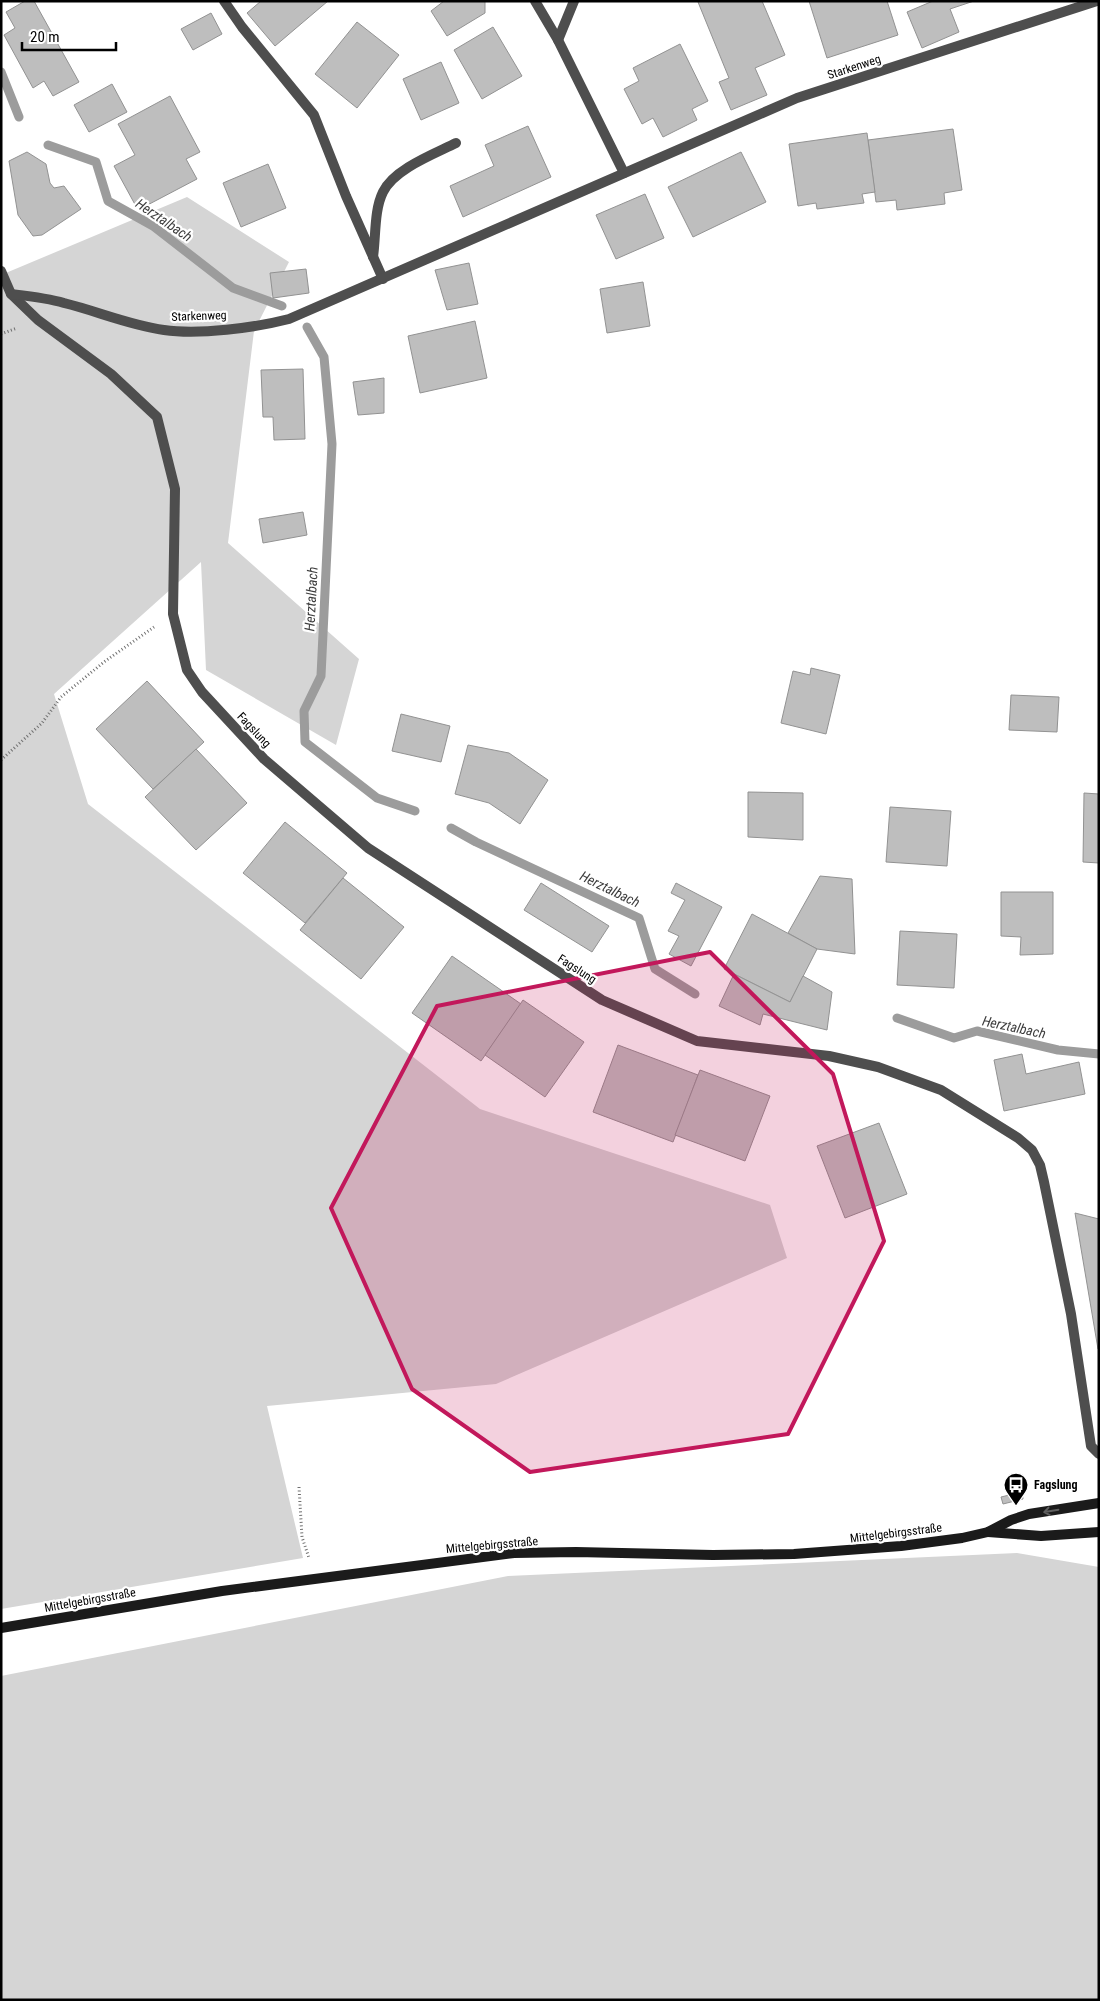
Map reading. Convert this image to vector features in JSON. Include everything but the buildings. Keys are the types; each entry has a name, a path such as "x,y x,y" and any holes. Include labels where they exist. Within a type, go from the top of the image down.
{"main road":[{"name":"Mittelgebirgsstraße","path":"1,1628 148,1602 322,1577 514,1553 576,1552 713,1555 824,1553 901,1546 962,1538 988,1532 1011,1520 1029,1514 1099,1503"},
{"name":"Mittelgebirgsstraße","path":"988,1532 1041,1536 1099,1532"}],"street":[{"path":"224,1 242,28 314,115 346,196 383,279"},
{"path":"535,1 558,40 624,173"},
{"path":"558,40 574,1"},
{"name":"Starkenweg","path":"11,294 62,302 149,328 173,331 200,331 289,319 797,98 1097,1"},
{"path":"373,258 380,201 388,184 406,169 456,143"},
{"path":"1,271 11,294"},
{"name":"Fagslung","path":"11,294 38,320 111,374 158,417 174,489 173,614 187,670 202,692 264,759 368,848 602,1000 697,1041 830,1056 878,1067 941,1090 1018,1138 1032,1150 1040,1165 1071,1314 1091,1446 1099,1454"}],"path":[{"path":"1,760 42,723 61,696 104,662 173,614"},
{"path":"299,1487 304,1544 309,1558 322,1577"}],"highlighted area":[{"path":"710,952 833,1074 884,1241 788,1434 530,1472 412,1389 331,1208 437,1006"}],"shaded area":[{"path":"187,197 289,262 254,331 228,543 359,659 336,745 206,670 201,562 54,694 88,804 480,1109 770,1205 787,1258 496,1384 267,1406 303,1558 1,1609 1,275"},
{"path":"1017,1553 1099,1567 1099,2000 1,2000 1,1676 508,1576"}],"waterway":[{"name":"Herztalbach","path":"1,72 19,117"},
{"name":"Herztalbach","path":"48,145 96,162 108,201 153,226 233,288 282,306"},
{"name":"Herztalbach","path":"307,327 324,357 332,444 321,676 304,711 305,742 377,798 415,811"},
{"name":"Herztalbach","path":"451,828 476,842 639,918 655,969 695,994"},
{"name":"Herztalbach","path":"897,1018 954,1038 977,1031 1058,1050 1099,1054"}],"place":[{"name":"Fagslung","path":"1016,1506"}]}
